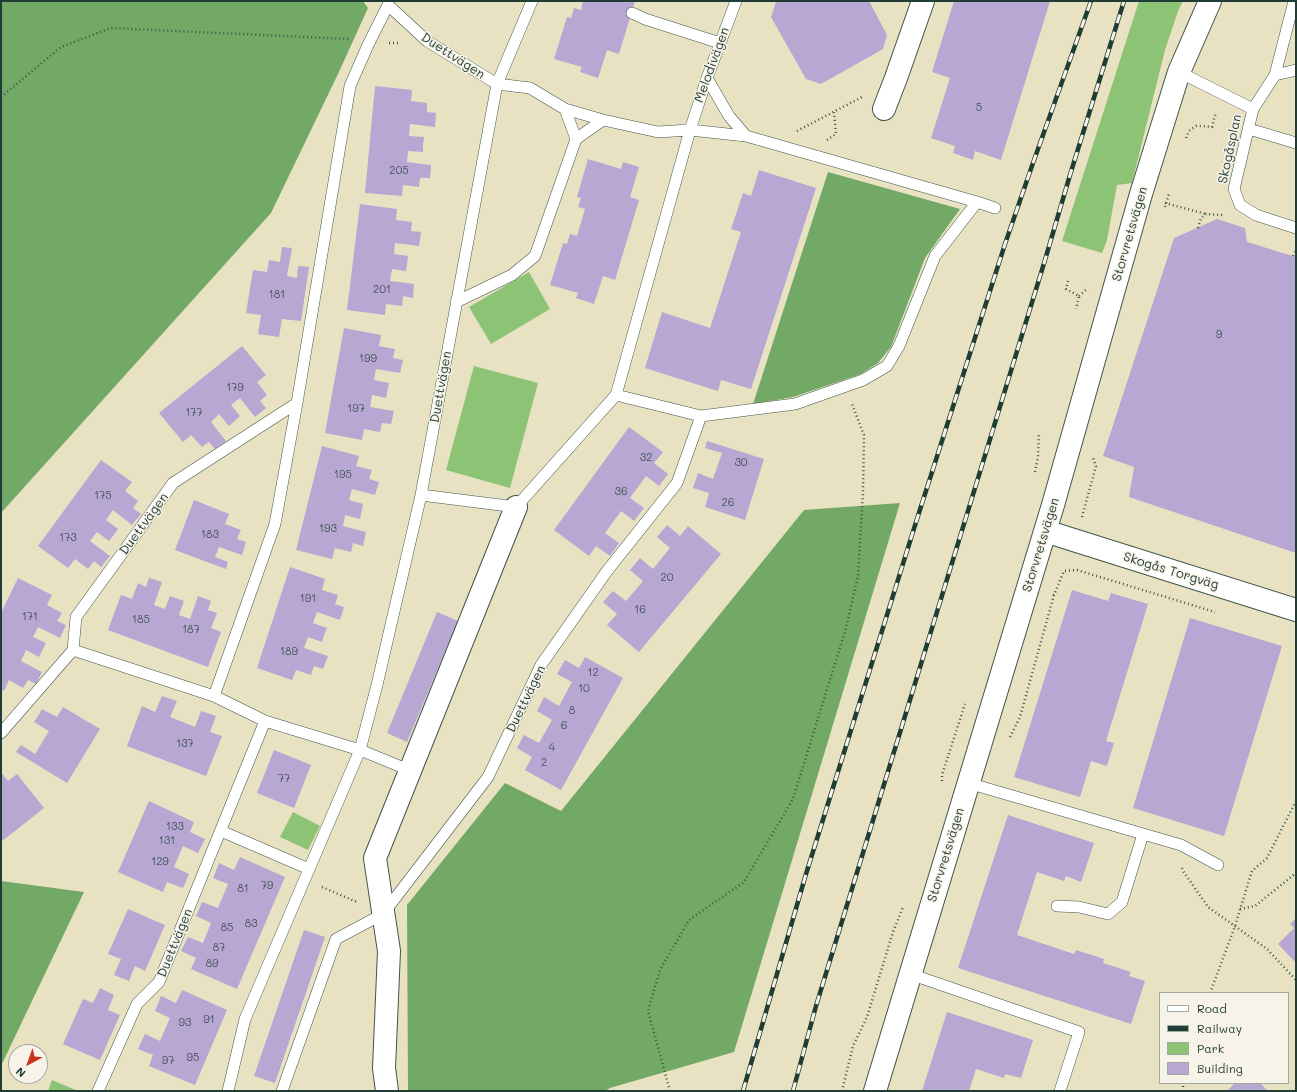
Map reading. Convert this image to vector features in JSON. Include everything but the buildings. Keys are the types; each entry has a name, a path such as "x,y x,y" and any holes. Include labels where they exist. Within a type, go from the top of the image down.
{"street":[{"path":"884,110 923,1"},
{"name":"Storvretsvägen","path":"874,1091 1045,532 1141,194 1179,72 1210,1"},
{"path":"387,1091 384,1068 389,951 375,858 409,770 516,507"},
{"name":"Skogås Torgväg","path":"1045,532 1296,610"}],"lane":[{"path":"532,1 497,84 530,88 565,109 603,120 658,132 690,130 746,136 995,208"},
{"name":"Melodivägen","path":"616,395 690,130 707,78 736,1"},
{"name":"Skogåsplan","path":"1294,1 1275,74 1253,109 1234,188 1240,205 1256,215 1296,228"},
{"name":"Duettvägen","path":"214,696 274,524 297,403 350,86 368,44 388,5 427,41 497,84 421,495 377,685 360,750 245,1019 228,1091"},
{"path":"632,13 720,43"},
{"path":"1275,74 1296,70"},
{"name":"Skogåsplan","path":"1179,72 1253,109"},
{"path":"707,78 729,116 746,136"},
{"path":"565,109 576,139"},
{"path":"456,302 512,275 535,256 576,139 603,120"},
{"path":"1249,129 1296,143"},
{"path":"421,495 516,507 616,395 701,416 795,404 864,380 887,366 899,346 935,256 977,202"},
{"name":"Duettvägen","path":"73,650 76,617 173,483 297,403"},
{"name":"Duettvägen","path":"282,1091 336,939 383,914 488,777 541,665 607,571 677,483 701,416"},
{"path":"1,733 73,650 214,696 265,721 360,750 409,770"},
{"name":"Duettvägen","path":"98,1091 137,1004 159,982 265,721"},
{"path":"968,783 1181,845 1218,865"},
{"path":"221,831 307,874"},
{"path":"1057,906 1079,907 1108,914 1122,902 1143,834"},
{"path":"910,974 1079,1032 1060,1091"}],"path":[{"path":"1,96 61,47 111,28 349,39 368,44 427,41"},
{"path":"1184,141 1189,131 1196,126 1212,127 1222,93"},
{"path":"772,144 862,97"},
{"path":"807,153 836,134 834,112"},
{"path":"1164,211 1170,190"},
{"path":"1293,256 1296,250"},
{"path":"1068,281 1066,289 1079,296 1076,308"},
{"path":"670,1091 648,1011 660,970 689,920 744,882 793,799 846,628 858,576 863,492 864,435 846,386"},
{"path":"1074,541 1096,466 1090,452"},
{"path":"1210,992 1235,926 1252,871 1267,858 1296,801"},
{"path":"1181,845 1182,871 1208,907 1268,949 1296,980"},
{"path":"1240,909 1255,906 1296,873"},
{"path":"307,874 383,914"}],"green space":[{"path":"1,1 363,1 368,8 271,213 1,513"},
{"path":"1139,1 1183,1 1178,11 1165,50 1132,183 1117,185 1107,240 1102,253 1062,241"},
{"path":"828,172 960,209 925,258 891,347 878,363 861,374 793,397 753,404"},
{"path":"529,272 550,309 491,344 469,307"},
{"path":"474,366 538,383 510,488 446,470"},
{"path":"900,503 734,1052 610,1088 605,1091 408,1091 407,905 505,783 561,811 804,510"},
{"path":"293,812 320,826 308,850 280,837"},
{"path":"1,881 84,892 11,1044 8,1044 8,1051 1,1066"},
{"path":"52,1080 78,1091 48,1091"}],"railway":[{"path":"743,1091 806,874 917,519 1005,244 1091,1"},
{"path":"793,1091 816,1006 1124,1"}]}
